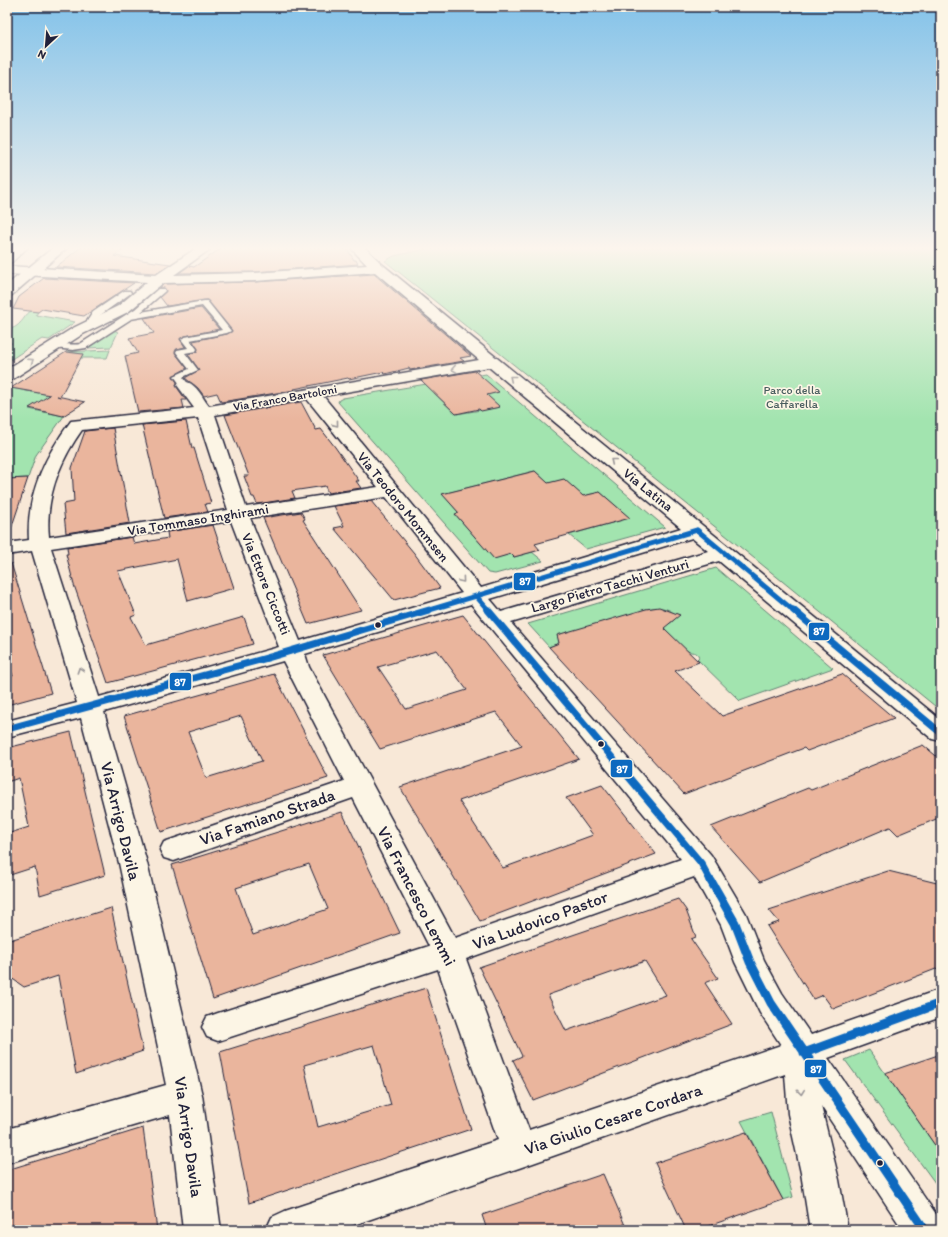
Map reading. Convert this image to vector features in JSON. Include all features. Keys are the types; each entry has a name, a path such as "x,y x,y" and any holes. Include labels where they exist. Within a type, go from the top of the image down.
{"street":[{"path":"7,376 88,326 128,305"},
{"name":"Via Latina","path":"423,305 941,733"},
{"name":"Via Franco Bartoloni","path":"77,424 205,412 492,362"},
{"name":"Via Ettore Ciccotti","path":"185,385 205,412 239,514 292,651"},
{"name":"Via Teodoro Mommsen","path":"312,394 389,491 701,863 735,923 750,962 771,1003 925,1230"},
{"name":"Via Arrigo Davila","path":"77,424 57,455 46,484 38,514 38,533 40,545 91,708 133,863 185,1095 202,1230"},
{"name":"Via Tommaso Inghirami","path":"7,549 389,491"},
{"name":"Largo Pietro Tacchi Venturi","path":"7,729 91,708 292,651 477,597 697,530"},
{"name":"Largo Pietro Tacchi Venturi","path":"496,620 724,553"},
{"name":"Via Francesco Lemmi","path":"292,651 297,667 448,953 519,1151"},
{"name":"Via Famiano Strada","path":"174,850 360,785"},
{"name":"Via Ludovico Pastor","path":"218,1026 448,953 701,863"},
{"name":"Via Giulio Cesare Cordara","path":"285,1230 804,1053 941,1003"},
{"path":"804,1053 801,1069 801,1094 819,1174 829,1230"},
{"path":"7,1146 185,1095"}],"lane":[{"path":"88,326 96,314 110,305"},
{"path":"54,346 73,348 83,346 130,317 142,305"},
{"path":"130,317 195,305"},
{"path":"185,385 178,376 194,370 180,352 193,349 185,339 227,331 205,305"}],"green space":[{"name":"Parco della Caffarella","path":"439,305 941,305 941,711"},
{"path":"31,311 38,312 36,315 75,322 49,340 42,339 7,362 7,348 12,343 7,342 8,332 10,329 17,326"},
{"path":"114,330 118,332 111,347 88,348"},
{"path":"110,350 107,358 81,358 83,354 66,352"},
{"path":"486,374 665,527 586,549 569,535 629,518 600,492 533,509 558,493 535,471 443,494 459,513 455,514 494,558 511,554 514,557 532,552 543,561 495,574 488,573 338,402 343,398","holes":["434,393 500,407 456,414"]},
{"path":"11,388 50,395 29,409 64,416 36,455 28,478 7,479 7,390"},
{"path":"716,568 833,668 740,701 697,659 699,657 697,654 686,650 662,626 672,622 676,616 670,610 658,608 646,609 549,647 528,624"},
{"path":"869,1050 941,1154 941,1191 845,1060"},
{"path":"771,1112 793,1197 783,1200 741,1121"}],"building":[{"path":"15,305 101,305 84,316 42,309 38,312 13,309"},
{"path":"211,305 410,305 471,356 460,358 464,361 410,370 409,368 385,374 383,372 294,389 295,390 221,402 217,393 204,396 198,388 185,378 199,370 188,354 198,350 193,341 227,334 232,331"},
{"path":"201,308 219,329 185,336 180,339 185,347 177,349 175,353 187,368 173,376 177,382 176,386 186,400 182,400 184,408 138,412 125,356 138,353 129,338 154,333 144,318"},
{"path":"66,352 83,354 60,397 85,402 63,416 29,408 50,395 11,388"},
{"path":"475,371 499,392 487,395 500,407 481,411 479,409 456,414 421,380"},
{"path":"301,402 316,430 321,429 335,447 359,481 356,481 361,488 328,493 325,486 292,491 295,498 257,504 254,497 252,497 244,476 249,476 225,415"},
{"path":"186,421 192,448 194,448 211,503 205,504 208,512 164,518 142,425"},
{"path":"113,428 130,523 66,533 63,504 74,502 72,468 85,431"},
{"path":"535,471 548,483 564,479 583,496 600,492 630,518 535,544 540,550 514,557 511,554 494,559 455,514 459,513 442,494"},
{"path":"28,478 10,532 7,532 7,479"},
{"path":"371,501 414,553 440,588 394,600 334,528 344,526 334,506"},
{"path":"301,512 305,519 303,520 361,610 308,624 263,518"},
{"path":"213,525 234,588 188,601 177,559 118,571 136,615 131,617 146,645 244,617 253,644 108,683 74,585 66,554 68,554 67,547 132,537 134,544 168,538 167,532"},
{"path":"11,563 51,693 7,705 7,678 13,676 7,658 7,564"},
{"path":"659,607 680,615 664,628 699,662 675,671 722,716 842,674 894,718 807,751 804,748 684,794 549,647 559,643 557,635 646,609"},
{"path":"463,615 579,759 459,801 503,868 593,835 566,798 602,785 656,854 480,921 400,787 522,746 496,712 380,749 323,655","holes":["437,650 467,690 406,709 378,667"]},
{"path":"274,674 328,778 161,832 124,716","holes":["241,716 262,761 206,778 188,732"]},
{"path":"71,732 105,875 40,895 35,867 7,876 7,834 29,827 19,778 7,782 7,748"},
{"path":"923,745 941,760 941,817 898,835 890,827 760,882 711,827 808,788 811,790"},
{"path":"342,812 400,933 213,999 172,865","holes":["309,864 328,909 253,935 236,888"]},
{"path":"888,871 941,884 941,967 833,1009 823,995 813,999 767,926 779,922 769,910"},
{"path":"678,899 686,910 696,937 691,939 718,978 705,983 732,1024 533,1100 513,1060 522,1056 479,967","holes":["645,961 666,995 566,1031 548,995"]},
{"path":"111,908 143,1051 76,1074 58,976 24,987 7,975 7,941"},
{"path":"426,988 471,1129 249,1203 220,1052","holes":["374,1045 391,1105 318,1127 304,1065"]},
{"path":"941,1054 941,1154 885,1073"},
{"path":"143,1128 157,1230 7,1230 7,1170"},
{"path":"746,1132 783,1200 697,1230 686,1230 655,1163"},
{"path":"603,1174 627,1230 487,1230 482,1215"}],"transit line":[{"name":"87","path":"697,530 941,733"},
{"name":"87","path":"7,729 267,658 697,530"},
{"name":"87","path":"477,597 701,863 735,923 750,962 771,1003 925,1230"},
{"name":"87","path":"804,1053 941,1003"}]}
